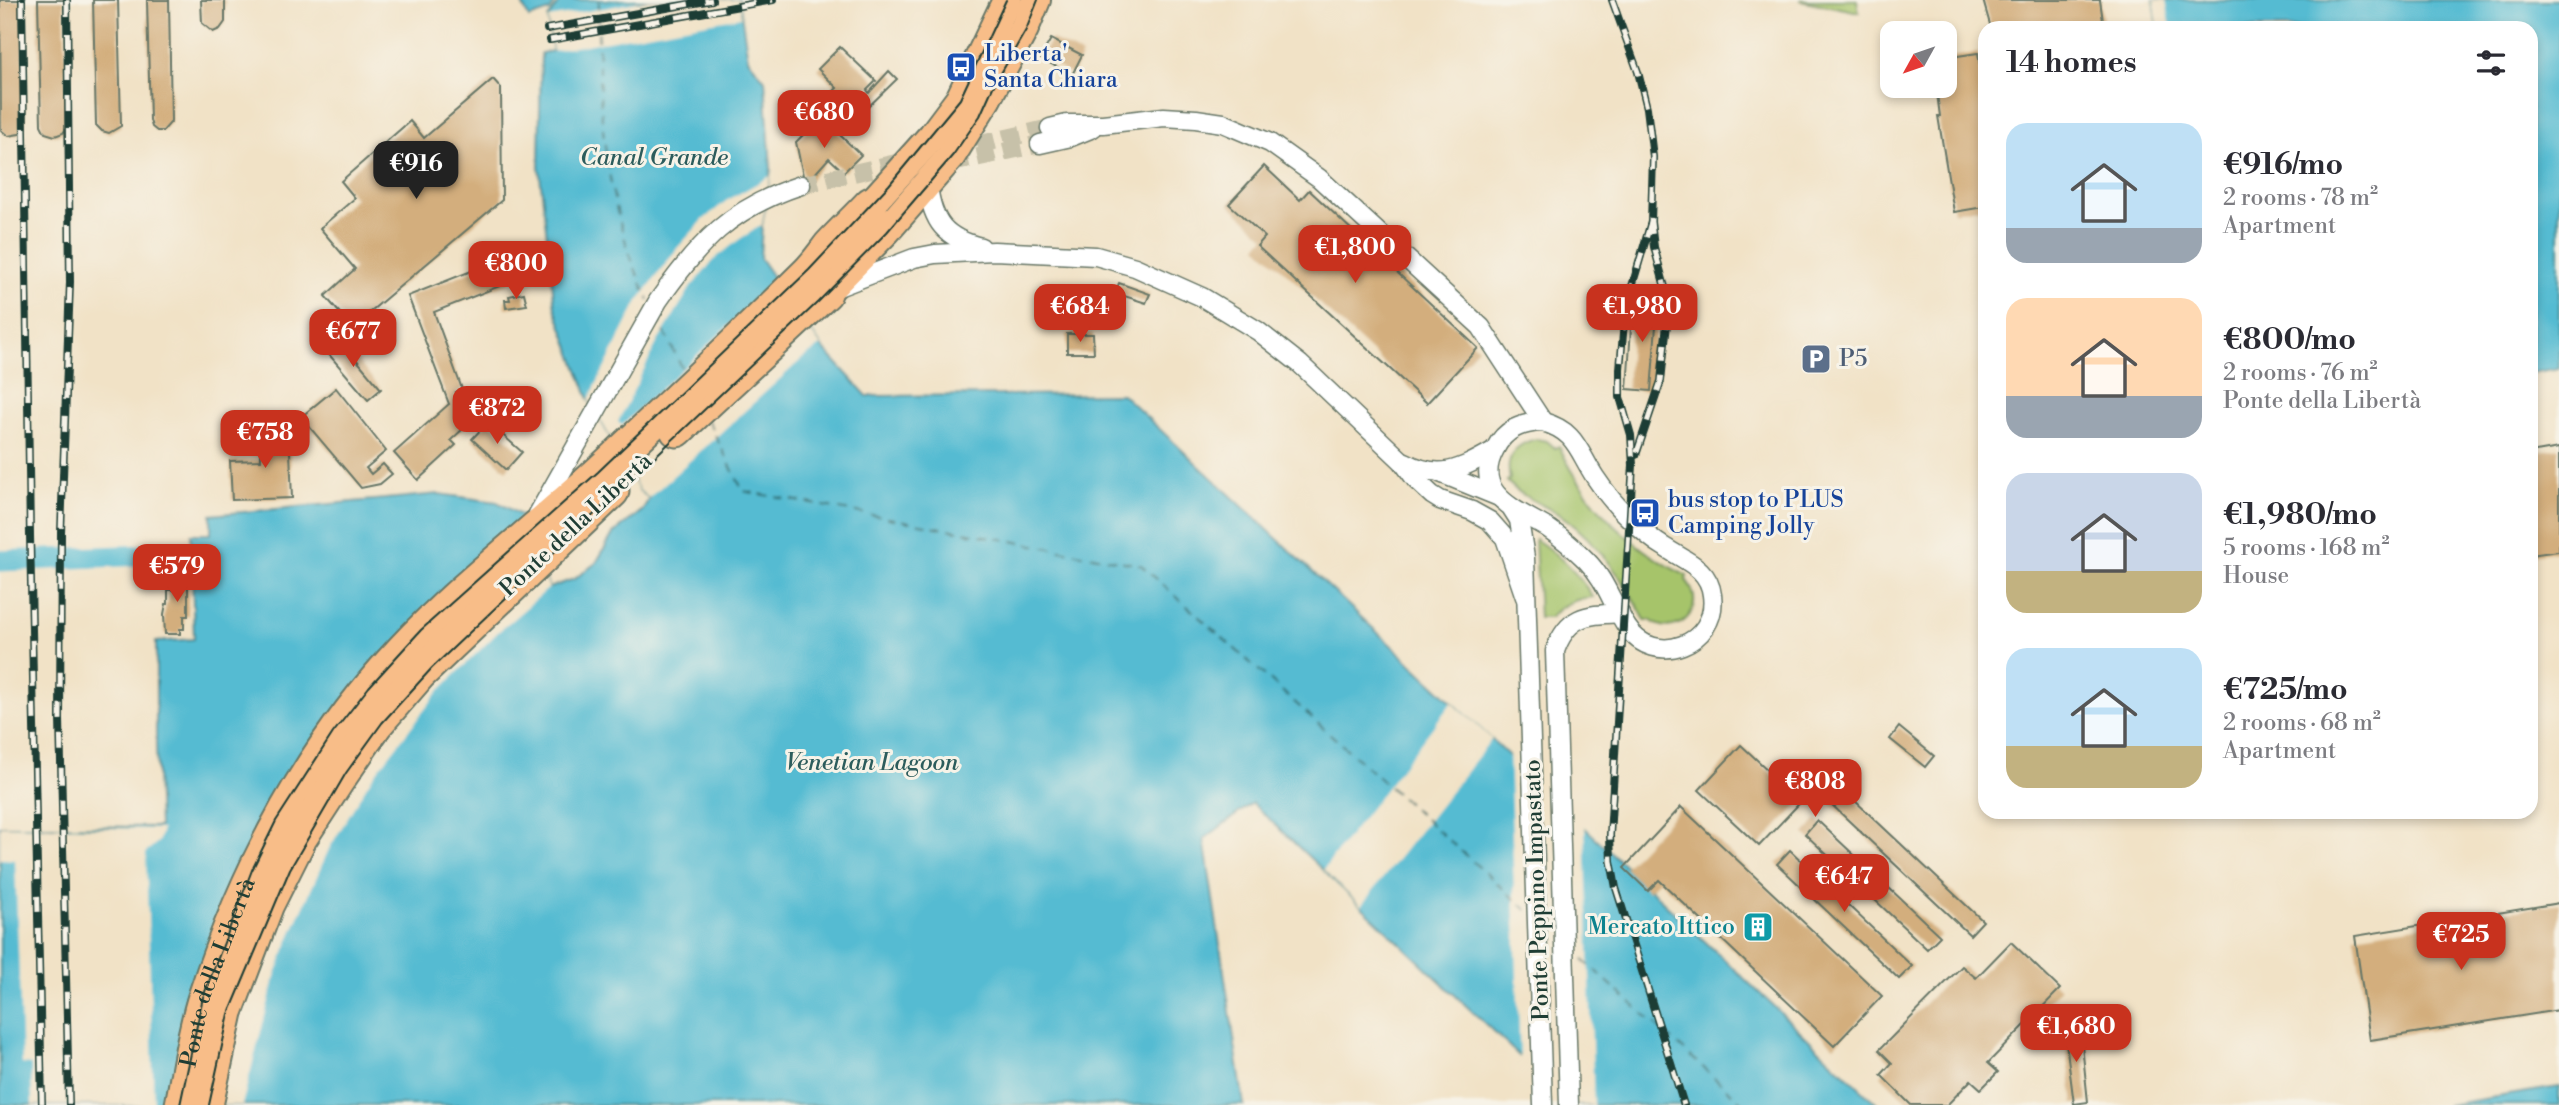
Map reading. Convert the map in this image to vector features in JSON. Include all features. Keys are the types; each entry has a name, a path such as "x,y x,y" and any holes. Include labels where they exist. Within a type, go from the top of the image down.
{"highway":[{"name":"Ponte della Libertà","path":"182,1105 205,998 253,871 279,819 319,756 386,670 428,625 535,545 814,292 879,217"},
{"name":"Ponte della Libertà","path":"206,1105 226,1012 267,904 300,838 375,725 535,545"}],"main road":[{"name":"Ponte della Libertà","path":"879,217 960,99 1007,0"},
{"name":"Ponte della Libertà","path":"879,217 928,185 967,133 1024,29 1036,0"}],"street":[{"path":"1050,128 1067,124 1103,124 1164,117 1196,119 1223,123 1270,143 1319,178 1481,327 1543,422"},
{"path":"1040,144 1071,137 1103,124"},
{"path":"928,185 932,209 947,233 963,242 994,251"},
{"path":"535,545 578,445 658,301 699,246 730,220 768,196 801,191"},
{"path":"879,217 894,247 904,254 994,251 1096,256 1135,267 1202,297 1241,319 1287,353 1402,461 1432,495 1483,516 1498,529 1511,550 1525,597"},
{"path":"814,292 929,255"},
{"path":"1402,461 1419,470 1440,473 1505,503 1570,544 1599,576 1628,629 1642,642 1658,648 1676,648 1692,641 1710,618 1712,595 1707,579 1697,567 1649,536 1614,503 1568,434 1543,422 1513,428 1500,439 1493,451 1489,472 1493,487 1505,503 1518,520 1522,534 1525,597"},
{"path":"1440,473 1462,467 1493,451"},
{"name":"Ponte Peppino Impastato","path":"1525,597 1544,1105"},
{"name":"Ponte Peppino Impastato","path":"1569,1105 1555,651 1560,635 1567,627 1588,616 1620,613"}],"green space":[{"path":"1800,0 1857,0 1859,12"},
{"path":"1536,439 1547,441 1555,448 1559,446 1597,506 1628,538 1666,565 1687,576 1694,601 1687,618 1670,627 1645,620 1620,578 1579,529 1559,514 1520,493 1507,481 1510,479 1509,464 1513,453 1522,444"},
{"path":"1535,539 1567,565 1593,597 1569,603 1550,618 1539,618"}],"water":[{"path":"520,0 557,0 550,11 529,18"},
{"name":"Venetian Lagoon","path":"561,0 739,0 748,59 765,80 771,169 760,258 821,346 867,396 1122,394 1878,1105 1571,1105 1252,803 1204,839 1244,1105 0,1105 0,826 159,827 156,642 194,639 191,534 211,534 211,515 439,494 497,502 522,516 549,588 574,579 596,563 613,534 643,510 649,498 640,491 589,399 555,308 539,166 541,53 553,51 548,18"},
{"path":"2154,0 2559,0 2559,368 2538,372 2538,21 2157,21"},
{"path":"2559,1087 2559,1105 2446,1105"}],"pier":[{"path":"648,0 739,0 741,17 553,51 548,18"},
{"path":"2154,0 2166,0 2170,21 2157,21"},
{"path":"770,176 762,225 716,258 691,287 657,343 618,422 622,425 776,282 821,346 803,358 649,498 640,491 589,399 638,301 678,247 704,219 726,201"},
{"path":"522,516 549,588 498,632 439,691 369,782 329,849 275,977 242,1105 172,1105 185,1042 513,526"},
{"path":"1452,702 1492,739 1361,906 1323,870"},
{"path":"1509,751 1585,823 1594,1105 1566,1105 1520,1061"},
{"path":"0,826 162,829 159,841 146,852 154,1105 32,1105 31,1065 22,1064 15,860 0,859"}],"building":[{"path":"0,0 22,0 25,126 19,134 8,136 1,130"},
{"path":"38,0 64,0 67,127 63,133 55,136 45,133 41,125"},
{"path":"93,0 118,0 121,126 109,133 96,125"},
{"path":"147,0 169,0 171,122 163,131 152,127 150,120"},
{"path":"201,0 225,0 225,22 220,29 213,32 202,23"},
{"path":"1983,0 2100,0 2103,21 1989,21"},
{"path":"1051,39 1082,55 1072,75 1040,58"},
{"path":"840,47 876,81 867,90 869,93 889,71 897,79 866,109 857,100 866,112 852,126 823,102 837,88 818,69"},
{"path":"1978,53 1978,208 1954,212 1938,98 1957,98 1957,56"},
{"path":"493,79 501,88 502,200 352,327 325,296 355,269 320,228 355,198 341,181 410,121 424,138"},
{"path":"821,117 861,155 844,172 829,158 805,185 796,142"},
{"path":"1264,166 1300,200 1309,190 1478,348 1427,403 1257,246 1265,237 1229,204"},
{"path":"514,254 518,264 505,269 510,282 434,312 462,389 456,392 478,415 451,440 456,445 418,480 394,453 449,404 408,296"},
{"path":"1119,283 1150,294 1146,303 1115,293"},
{"path":"524,293 527,305 506,308 505,300 510,300 509,296"},
{"path":"1633,297 1658,299 1651,391 1627,389"},
{"path":"1067,334 1093,334 1094,353 1067,353"},
{"path":"339,339 381,389 368,400 325,350"},
{"path":"336,388 386,451 366,468 371,474 383,464 392,474 380,484 361,488 301,417"},
{"path":"488,422 522,452 506,470 472,439"},
{"path":"289,429 292,498 232,500 230,461 261,460 260,430"},
{"path":"2559,448 2559,551 2538,554 2538,452"},
{"path":"172,572 188,572 188,616 184,616 184,629 180,629 180,634 165,634 164,614 168,604 168,590 173,590"},
{"path":"1899,727 1934,756 1925,767 1890,739"},
{"path":"1741,745 1786,787 1803,769 1812,778 1821,769 1983,921 1970,935 1814,788 1759,846 1699,790"},
{"name":"Mercato Ittico","path":"1681,807 1882,996 1834,1046 1659,880 1648,891 1624,868"},
{"path":"1817,820 1940,936 1927,949 1805,834"},
{"path":"1790,850 1912,966 1899,979 1777,864"},
{"path":"2559,903 2559,1010 2370,1040 2355,936"},
{"path":"2011,942 2060,989 1988,1063 1998,1072 1981,1089 1971,1080 1947,1105 1911,1105 1881,1075 1892,1063 1879,1050 1962,966 1976,978"},
{"path":"2080,1026 2088,1102 2074,1104 2064,1027"}],"waterway":[{"path":"0,561 218,552"}],"ferry route":[{"path":"599,0 599,76 606,153 622,229 649,300"},
{"path":"657,317 684,372"},
{"path":"708,421 743,491 1141,565 1528,911"},
{"path":"1545,926 1554,934"},
{"path":"1571,949 1745,1105"}],"tunnel":[{"path":"951,151 1050,128"},
{"path":"951,163 1040,144"},
{"path":"801,185 910,160"}],"tram line":[{"path":"180,1105 203,997 252,870 276,821 333,733 369,687 421,630 598,472 809,270 889,185 960,99 1006,0"},
{"path":"209,1105 229,1014 290,869 346,773 382,723 432,668 818,302 887,232 953,155 980,116 993,87 1026,30 1038,0"}],"railway":[{"path":"22,0 42,1105"},
{"path":"67,0 70,282 61,532 60,719 69,1105"},
{"path":"547,29 712,0"},
{"path":"550,40 773,0"},
{"path":"1612,0 1638,72 1647,108 1653,157 1651,222 1654,247 1666,291 1668,314 1661,381 1636,455"},
{"path":"1651,222 1625,310 1620,369 1620,397 1631,435 1633,465 1610,835 1616,888 1684,1105"}],"place":[{"name":"Liberta' Santa Chiara","path":"961,67"},
{"name":"P5","path":"1816,359"},
{"name":"bus stop to PLUS Camping Jolly","path":"1645,513"},
{"name":"Mercato Ittico","path":"1758,927"}],"water label":[{"name":"Canal Grande","path":"654,158"}]}
